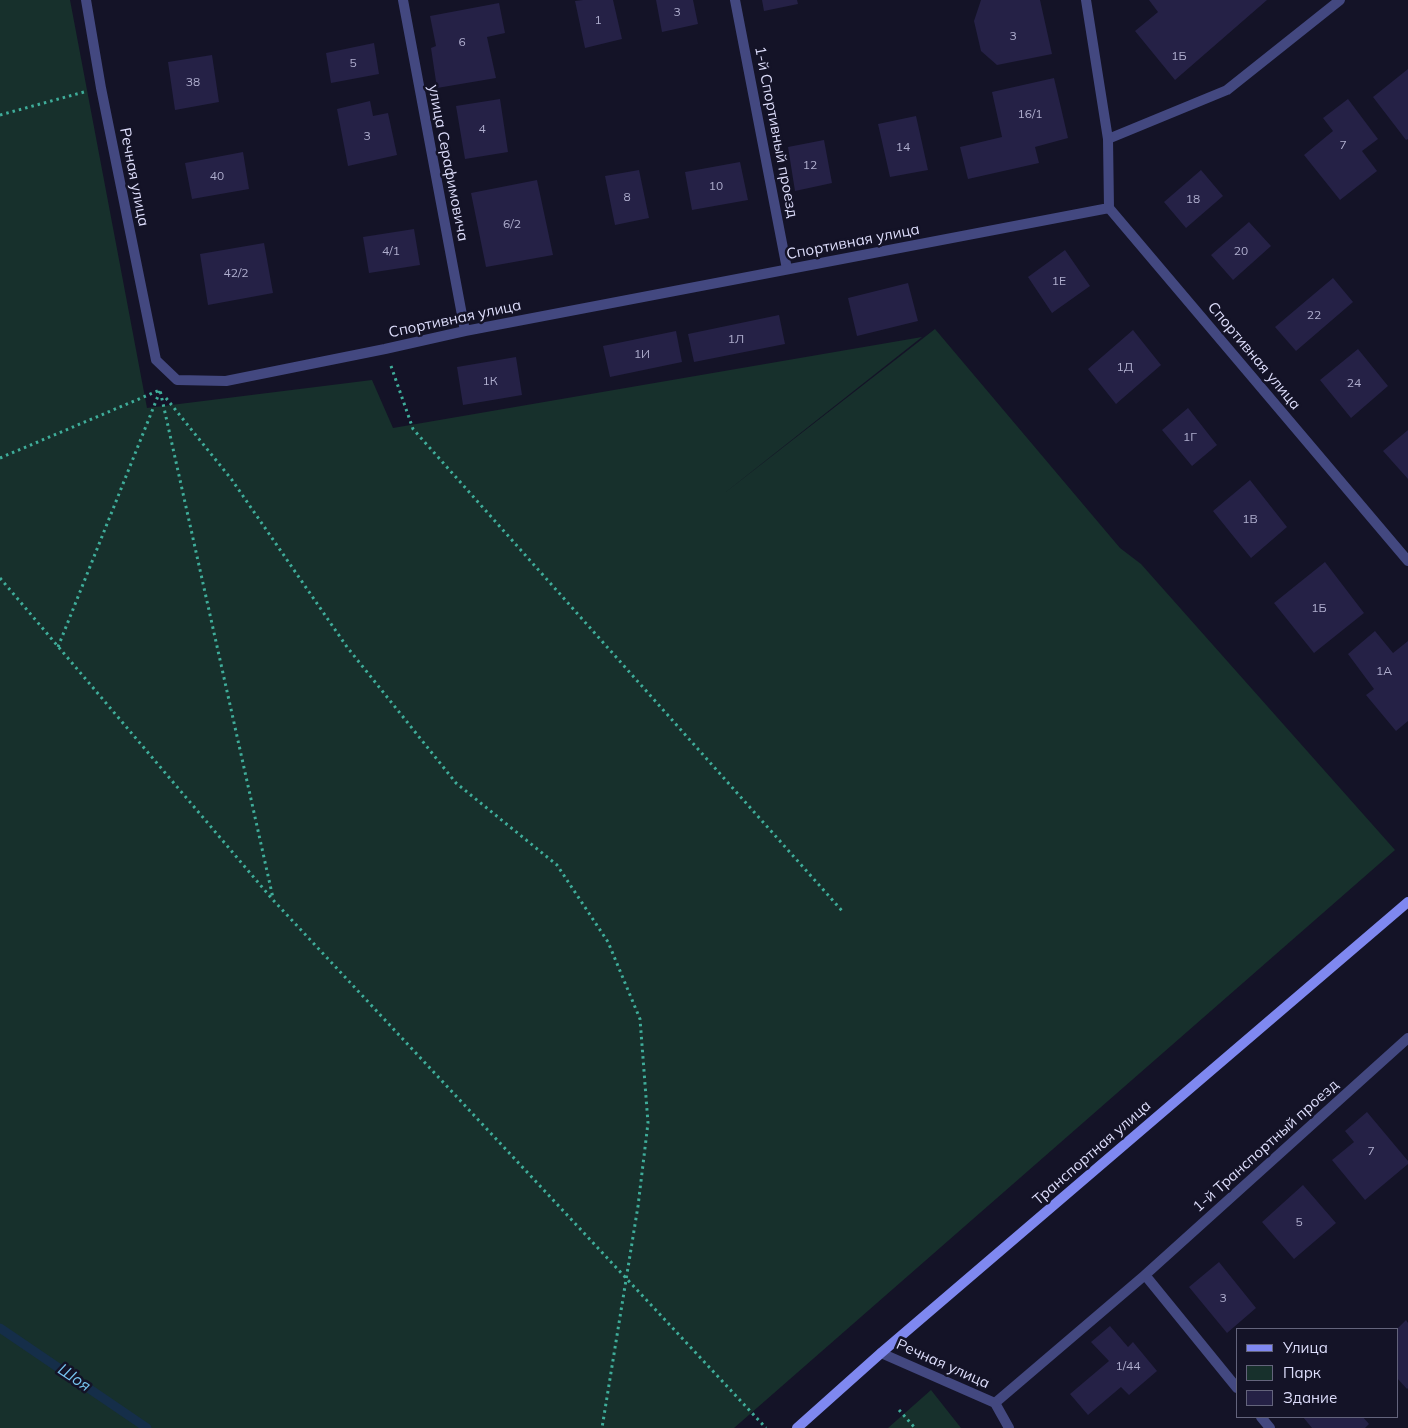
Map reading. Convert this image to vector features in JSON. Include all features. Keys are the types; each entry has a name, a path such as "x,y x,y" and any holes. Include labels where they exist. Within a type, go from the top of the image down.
{"street":[{"name":"Речная улица","path":"86,0 101,88 156,360"},
{"name":"улица Серафимовича","path":"403,0 465,331"},
{"name":"1-й Спортивный проезд","path":"735,0 787,269"},
{"path":"1086,0 1108,139 1109,208"},
{"path":"1108,139 1227,90 1340,0"},
{"name":"Спортивная улица","path":"156,360 177,380 226,381 465,331 1109,208 1408,561"},
{"name":"Транспортная улица","path":"797,1428 881,1353 1408,902"},
{"name":"1-й Транспортный проезд","path":"995,1403 1145,1275 1408,1038"},
{"path":"1145,1275 1236,1387"},
{"name":"Речная улица","path":"881,1353 995,1403 1009,1428"},
{"path":"1262,1418 1270,1428"}],"path":[{"path":"0,115 101,88"},
{"path":"385,349 413,429 844,913"},
{"path":"156,360 160,390 273,900"},
{"path":"0,458 160,390"},
{"path":"58,647 160,390"},
{"path":"160,390 232,480 347,647 450,776 456,783 557,865 608,942 640,1019 648,1123 638,1206 602,1428"},
{"path":"0,578 273,900 766,1428"},
{"path":"899,1410 915,1428"}],"green space":[{"path":"0,0 70,0 147,408 372,380 393,428 922,337 722,495 935,329 1120,548 1141,564 1395,850 734,1428 0,1428"},
{"path":"931,1390 961,1428 888,1428"}],"building":[{"path":"613,0 622,39 585,48 575,1"},
{"path":"656,0 693,0 698,24 662,32"},
{"path":"762,0 797,0 798,4 764,11"},
{"path":"981,0 1040,0 1052,54 997,65 981,51 974,21"},
{"path":"1149,0 1267,0 1175,80 1135,31 1158,12"},
{"path":"499,3 505,33 487,37 496,78 437,88 431,48 436,46 430,16"},
{"path":"374,43 379,74 331,83 326,53"},
{"path":"212,55 219,102 175,110 168,62"},
{"path":"1408,69 1408,139 1406,140 1373,97"},
{"path":"1054,78 1068,138 1035,147 1039,163 968,179 960,147 1002,137 992,92"},
{"path":"500,99 508,152 465,159 456,106"},
{"path":"1348,99 1378,139 1362,151 1377,171 1340,200 1304,155 1333,131 1323,118"},
{"path":"370,101 373,116 388,113 397,155 348,166 337,109"},
{"path":"916,116 928,170 890,177 878,124"},
{"path":"824,140 832,183 795,191 788,147"},
{"path":"243,152 249,189 192,199 185,163"},
{"path":"740,162 748,200 692,210 685,172"},
{"path":"639,170 649,218 615,225 605,176"},
{"path":"1201,170 1223,196 1186,228 1164,202"},
{"path":"537,180 553,255 486,267 471,193"},
{"path":"1249,222 1271,246 1233,280 1211,255"},
{"path":"414,229 420,265 369,273 363,237"},
{"path":"264,243 273,293 208,305 200,254"},
{"path":"1065,250 1090,286 1052,313 1028,277"},
{"path":"1333,278 1353,302 1296,351 1275,327"},
{"path":"908,283 918,321 857,336 848,298"},
{"path":"779,315 785,344 694,362 688,334"},
{"path":"1133,330 1161,365 1116,404 1088,369"},
{"path":"676,331 682,362 610,377 603,346"},
{"path":"1358,349 1388,386 1351,418 1320,380"},
{"path":"516,357 522,395 463,405 457,367"},
{"path":"1188,408 1217,445 1192,466 1162,430"},
{"path":"1408,430 1408,479 1383,451"},
{"path":"1250,480 1287,527 1251,558 1213,511"},
{"path":"1325,562 1364,613 1314,653 1274,603"},
{"path":"1375,631 1393,653 1408,641 1408,721 1396,731 1366,695 1374,689 1348,654"},
{"path":"1367,1112 1408,1161 1408,1164 1365,1200 1332,1160 1354,1142 1345,1131"},
{"path":"1303,1185 1336,1223 1294,1259 1262,1222"},
{"path":"1219,1262 1256,1308 1227,1333 1189,1287"},
{"path":"1406,1320 1408,1323 1407,1389 1398,1379 1398,1328"},
{"path":"1110,1326 1128,1347 1133,1342 1157,1371 1129,1395 1121,1387 1088,1415 1070,1394 1109,1361 1091,1342"},
{"path":"1304,1418 1364,1418 1369,1424 1365,1428 1312,1428"}],"waterway":[{"name":"Шоя","path":"0,1328 147,1428"}]}
